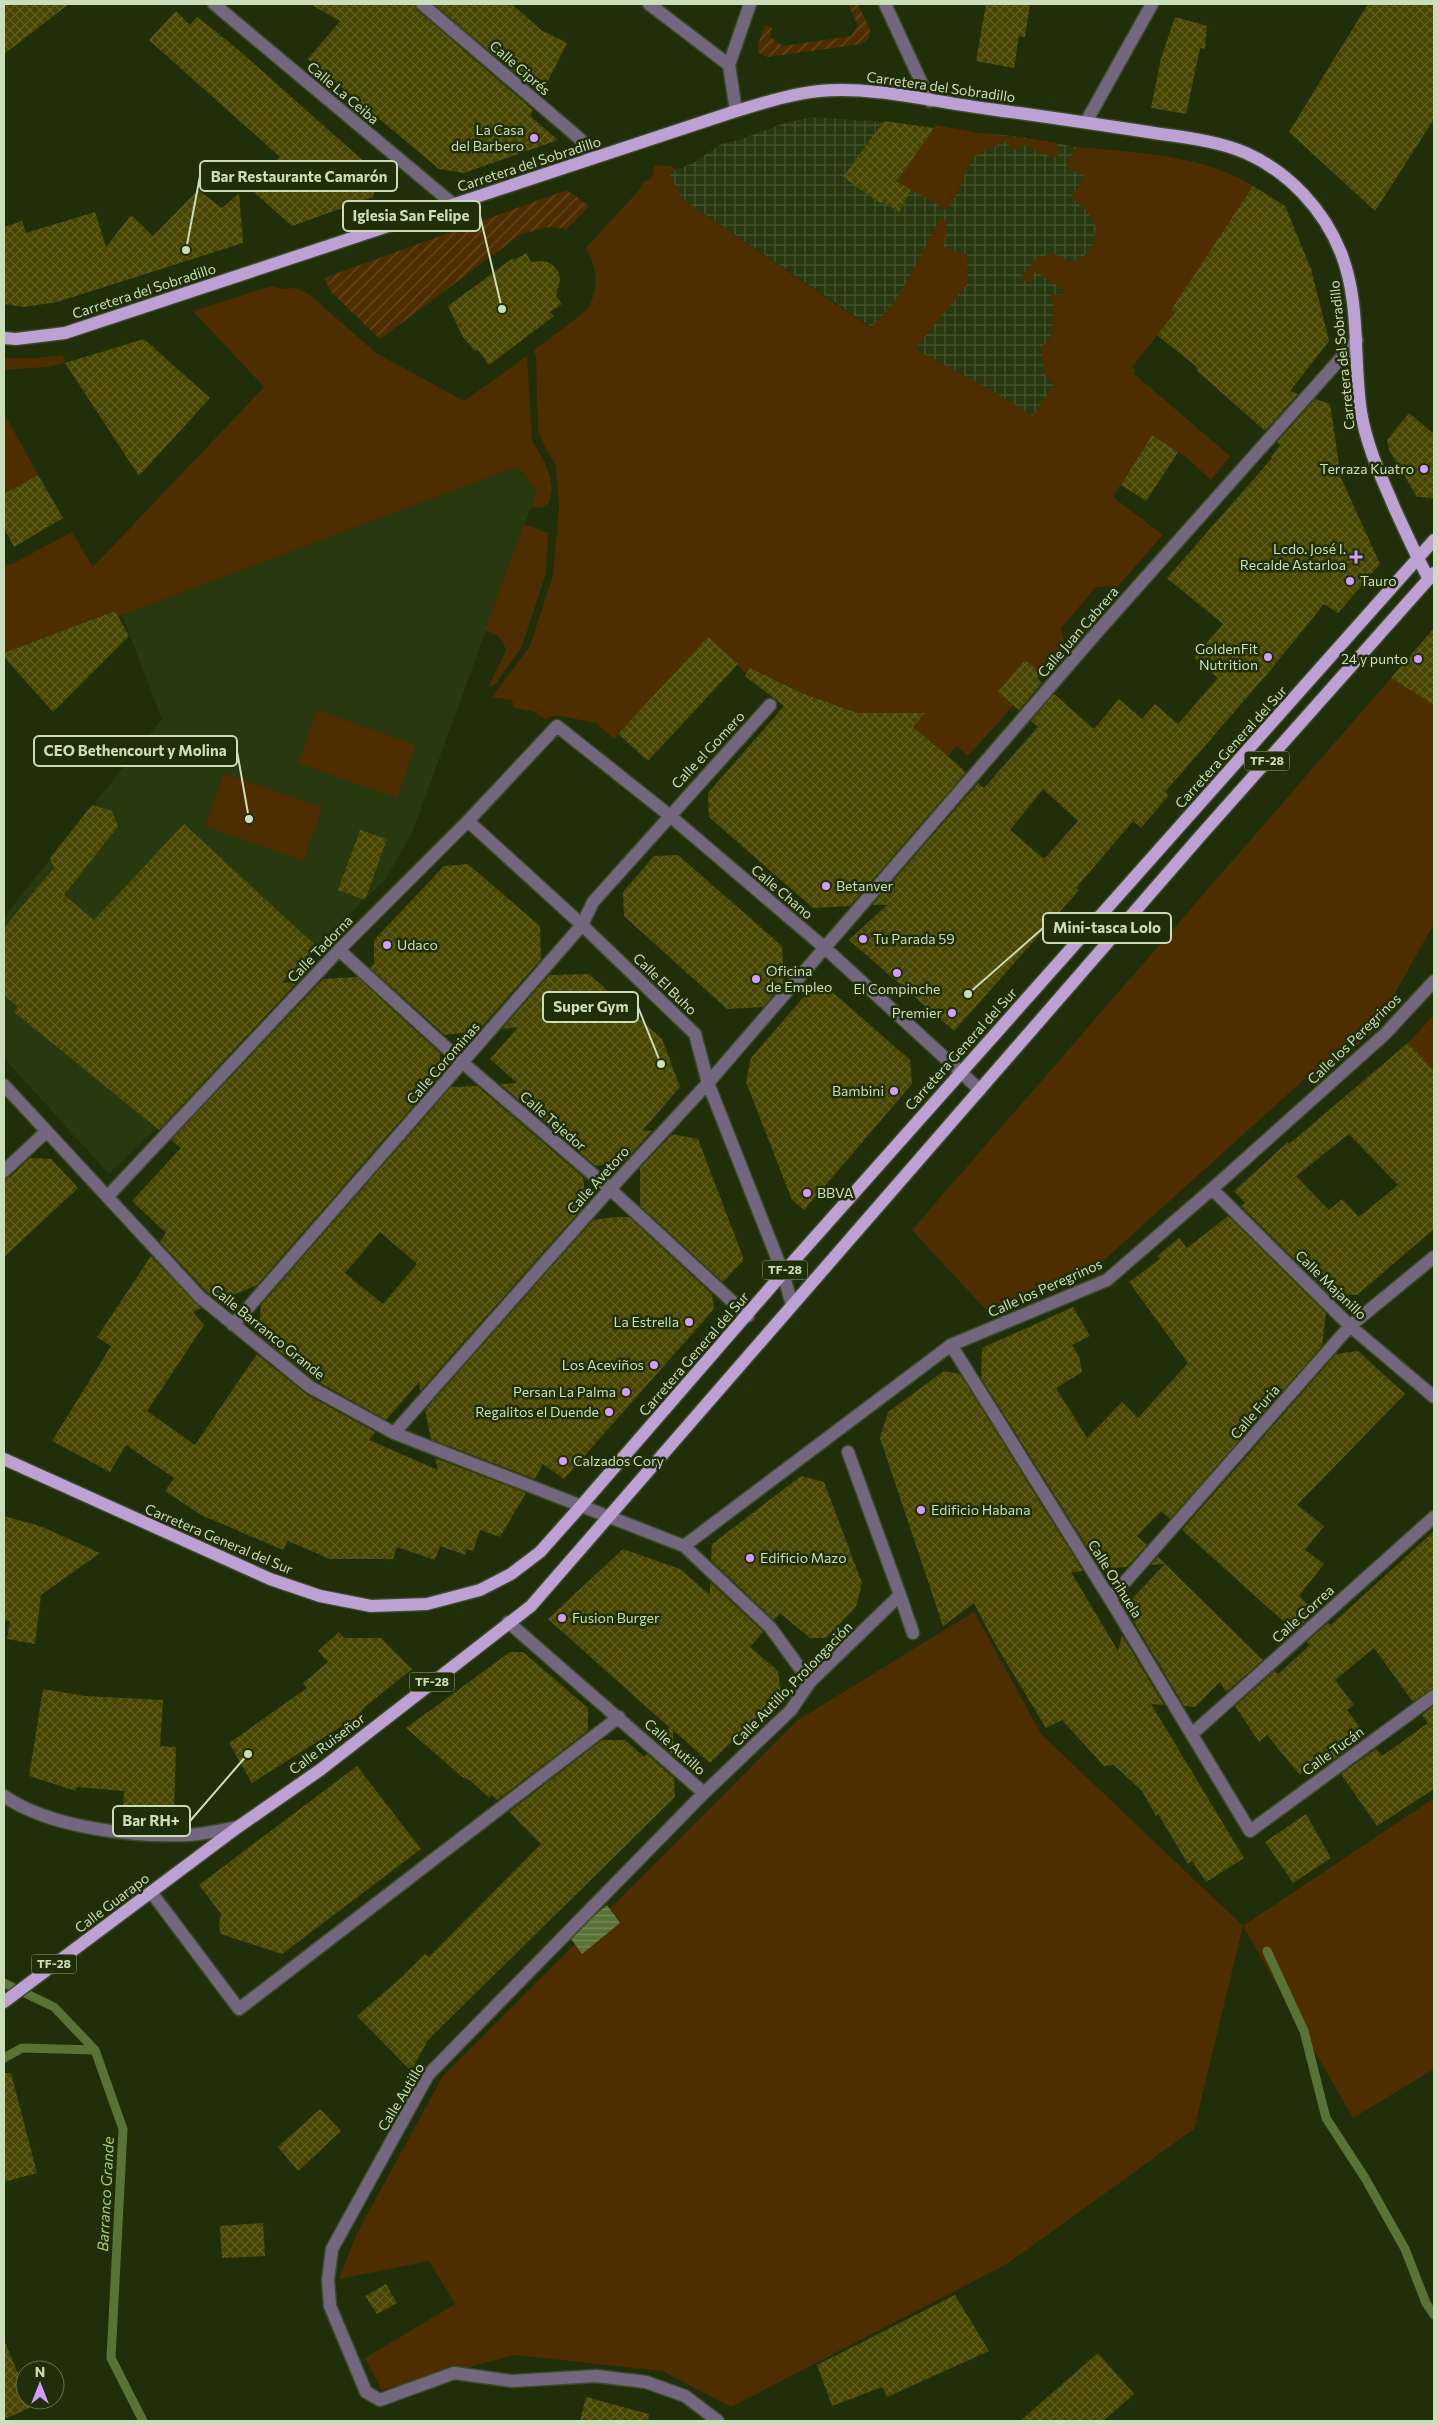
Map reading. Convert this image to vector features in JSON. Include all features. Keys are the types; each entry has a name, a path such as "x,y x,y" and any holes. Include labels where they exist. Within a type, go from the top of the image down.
{"main road":[{"name":"Carretera del Sobradillo","path":"4,338 16,339 65,332 736,111 784,97 820,91 874,91 1196,140 1245,153 1275,169 1295,184 1321,217 1341,252 1349,282 1357,340 1361,409 1368,448 1418,559 1432,576"},
{"name":"Carretera General del Sur","path":"4,1460 270,1579 320,1596 371,1606 427,1604 480,1590 511,1574 540,1552 748,1316 783,1273 1434,540"},
{"name":"TF-28","path":"608,1518 1202,834 1432,576"},
{"name":"Calle Ruiseñor","path":"238,1827 320,1770 531,1606 608,1518"},
{"name":"Calle Guarapo","path":"4,2002 238,1827"}],"street":[{"name":"Calle La Ceiba","path":"214,4 453,204"},
{"name":"Calle Ciprés","path":"422,4 579,138 586,146 591,159"},
{"path":"648,4 729,65"},
{"path":"736,111 729,65 750,4"},
{"path":"885,4 930,101"},
{"path":"1086,122 1152,4"},
{"name":"Calle Juan Cabrera","path":"825,948 1099,630 1357,340"},
{"name":"Calle el Gomero","path":"669,816 770,706"},
{"name":"Calle Chano","path":"557,726 669,816 825,948 980,1090"},
{"name":"Calle Tadorna","path":"108,1196 339,950 468,821 557,726"},
{"name":"Calle Corominas","path":"233,1326 464,1064 582,925 593,902 669,816"},
{"name":"Calle El Buho","path":"468,821 582,925 695,1034 708,1083 783,1273 792,1305"},
{"name":"Calle Avetoro","path":"394,1433 610,1189 708,1083 825,948"},
{"name":"Calle Tejedor","path":"339,950 464,1064 610,1189 748,1316"},
{"name":"Calle los Peregrinos","path":"684,1546 951,1345 1107,1280 1385,1034 1434,981"},
{"name":"Calle Barranco Grande","path":"4,1085 200,1297 233,1326 310,1387 394,1433 608,1518 684,1546"},
{"path":"4,1171 46,1132"},
{"name":"Calle Majanillo","path":"1212,1189 1350,1326 1434,1397"},
{"name":"Calle Furia","path":"1110,1599 1350,1326 1434,1257"},
{"name":"Calle Orihuela","path":"951,1345 1110,1599 1250,1831"},
{"path":"848,1452 914,1632"},
{"name":"Calle Correa","path":"1192,1734 1434,1517"},
{"path":"684,1546 770,1627 810,1682"},
{"name":"Calle Autillo, Prolongación","path":"704,1793 792,1710 810,1682 900,1595"},
{"name":"Calle Autillo","path":"508,1622 704,1793 428,2075 332,2249 328,2280 330,2306 366,2392 380,2400 454,2372 512,2381 596,2376 646,2382 685,2396 718,2421"},
{"name":"Calle Tucán","path":"1250,1831 1434,1696"},
{"path":"150,1892 239,2009 619,1717"},
{"name":"Calle Ruiseñor","path":"4,1796 54,1821 138,1834 190,1835 238,1827"}],"shaded area":[{"path":"848,4 858,4 870,29 869,38 862,44 768,57 759,53 758,44 765,25 772,28 770,37 783,46 851,36 858,26"},
{"path":"813,117 883,122 843,177 881,204 897,181 945,208 978,133 1023,137 1076,147 1145,154 1066,368 1035,438 682,199 669,173 695,162 721,144 739,140 782,124"},
{"path":"936,125 978,133 1052,142 1058,145 1058,158 1041,153 1025,145 1012,150 1005,141 973,157 952,204 945,209 897,181"},
{"path":"1076,147 1144,153 1191,161 1234,176 1253,186 1172,309 1175,313 1132,367 1135,370 1133,373 1230,456 1211,480 1187,458 1152,435 1113,497 1163,535 1118,586 1096,587 1061,628 1065,646 1041,673 1025,661 998,692 1014,705 968,756 957,746 947,756 897,746 924,713 858,713 804,694 772,678 762,689 708,637 614,739 596,723 556,715 545,719 535,712 514,708 512,700 492,697 530,646 553,575 559,508 556,466 538,430 536,356 533,351 587,310 594,294 596,279 593,264 586,248 640,189 644,181 649,180 653,175 654,165 671,166 677,170 669,173 682,199 871,328 894,302 911,275 941,216 947,223 944,247 967,255 968,283 915,349 986,387 1033,416 1054,384 1044,374 1041,347 1051,338 1053,304 1051,294 1062,295 1065,291 1035,271 1031,283 1020,278 1036,259 1052,253 1071,262 1088,253 1092,246 1096,227 1086,210 1071,197 1085,176 1071,170 1067,165"},
{"path":"567,190 589,206 567,229 549,227 521,234 380,339 331,292 324,278"},
{"path":"272,286 282,289 296,288 310,295 376,353 464,401 527,356 532,440 546,465 550,477 552,489 549,503 541,508 531,507 537,491 522,471 511,469 122,615 118,616 115,611 4,653 4,562 10,565 72,532 93,567 264,387 193,311"},
{"path":"63,355 65,363 46,367 4,370 4,358 37,358"},
{"path":"4,413 38,475 4,494"},
{"path":"511,469 522,471 537,491 412,833 385,880 316,946 234,1034 157,1128 109,1174 4,1058 4,917 162,719 122,615"},
{"path":"524,524 548,533 546,573 522,646 495,685 488,687 506,651 499,638 485,630"},
{"path":"1391,678 1434,705 1434,927 1431,929 1373,1032 1316,1081 1308,1076 1093,1270 987,1311 912,1230"},
{"path":"317,710 416,745 397,798 298,763"},
{"path":"224,773 322,808 303,861 205,826"},
{"path":"1434,1015 1434,1071 1408,1043"},
{"path":"974,1612 1041,1734 1243,1926 1194,2129 1007,2264 731,2407 662,2371 515,2355 382,2390 365,2358 455,2304 429,2261 339,2279 357,2233 443,2076 798,1720"},
{"path":"1434,1798 1434,2069 1353,2118 1243,1926"},
{"path":"607,1905 620,1923 582,1954 569,1936"}],"building":[{"path":"4,4 69,4 4,54"},
{"path":"310,4 414,4 417,10 533,110 530,116 558,140 464,173 439,169 308,59 340,21"},
{"path":"434,4 512,4 541,30 567,43 541,95"},
{"path":"986,4 1030,4 1025,37 1019,36 1014,68 976,61"},
{"path":"1368,4 1434,4 1434,119 1375,211 1289,132"},
{"path":"176,11 190,25 197,17 234,46 378,174 373,197 292,226 247,186 280,157 149,40"},
{"path":"1175,17 1207,26 1205,49 1200,48 1186,114 1151,108 1161,58"},
{"path":"884,121 934,128 897,181 911,190 899,212 883,202 881,204 843,177"},
{"path":"1253,186 1285,206 1311,269 1329,341 1290,391 1298,394 1265,431 1196,370 1198,368 1157,335 1175,313 1171,310"},
{"path":"198,190 222,208 239,193 243,243 57,302 24,307 4,304 4,227 22,221 26,233 95,212 106,247 131,215 153,236"},
{"path":"526,253 531,262 545,261 552,264 558,271 560,280 556,296 562,304 550,312 554,316 489,365 478,350 475,351 463,337 448,306 513,258 515,260"},
{"path":"144,339 210,398 139,476 65,363"},
{"path":"1315,399 1330,404 1341,478 1380,564 1338,613 1324,604 1268,673 1165,792 1169,795 1141,828 1133,821 1076,888 1079,890 954,1031 849,940 887,905 872,905 978,783 984,788 1038,727 1031,721 1054,694 1094,729 1119,699 1142,719 1155,704 1178,724 1218,678 1194,658 1223,624 1167,578 1272,458 1280,445 1277,442","holes":["1043,789 1078,821 1044,859 1010,830"]},
{"path":"1409,413 1434,434 1434,498 1417,497 1389,450 1387,440"},
{"path":"1152,435 1178,452 1146,501 1121,485"},
{"path":"38,475 63,518 14,547 4,528 4,494"},
{"path":"115,611 129,636 53,712 4,657 4,653"},
{"path":"1434,628 1434,705 1391,678"},
{"path":"708,637 738,664 648,761 618,734"},
{"path":"1025,660 1041,673 1037,678 1042,683 1019,710 998,692"},
{"path":"750,668 804,694 858,713 925,713 913,727 966,772 850,906 813,908 709,817 708,793 784,706 745,676"},
{"path":"92,805 112,811 118,826 64,895 94,920 184,824 316,946 282,983 298,981 159,1130 14,1012 18,1007 4,995 4,928 54,868 50,858"},
{"path":"360,830 387,839 365,900 338,890"},
{"path":"678,855 782,946 784,983 763,1007 727,1009 624,916 623,892 654,856"},
{"path":"468,864 540,926 541,959 478,1031 445,1035 370,968 374,964 374,940 444,866"},
{"path":"589,974 662,1039 680,1087 643,1130 652,1131 626,1160 596,1166 500,1084 517,1083 490,1059 518,1027 502,1029 549,975"},
{"path":"357,977 440,1053 440,1075 257,1285 218,1301 206,1291 160,1242 166,1233 132,1201 181,1148 171,1140 323,979"},
{"path":"831,991 910,1060 912,1084 804,1210 792,1200 746,1082 751,1058 807,993"},
{"path":"1408,1043 1434,1071 1434,1229 1357,1295 1329,1294 1241,1206 1245,1203 1234,1191 1288,1142 1289,1144","holes":["1349,1134 1398,1185 1359,1217 1342,1199 1329,1210 1296,1176"]},
{"path":"477,1086 583,1177 586,1204 420,1391 419,1382 386,1420 315,1380 267,1341 268,1339 259,1330 261,1305 451,1087","holes":["380,1232 417,1264 383,1304 345,1273"]},
{"path":"672,1134 698,1139 744,1260 723,1282 640,1206 640,1168"},
{"path":"30,1158 51,1159 78,1188 4,1257 4,1179 10,1177"},
{"path":"1228,1216 1326,1313 1322,1346 1170,1519 1161,1511 1137,1536 1147,1545 1127,1567 1101,1569 981,1378 982,1348 1073,1307 1090,1336 1072,1345 1079,1356 1082,1372 1056,1388 1087,1438 1122,1402 1138,1418 1188,1363 1129,1282 1160,1259 1157,1256 1179,1238 1187,1248"},
{"path":"629,1217 712,1294 714,1309 564,1479 543,1464 535,1479 431,1439 425,1410 593,1220"},
{"path":"151,1256 201,1308 193,1312 204,1325 147,1411 195,1445 257,1354 306,1394 375,1432 369,1440 438,1470 435,1458 526,1493 500,1537 480,1530 473,1551 467,1549 465,1555 440,1546 435,1560 397,1547 393,1559 330,1559 288,1541 283,1550 201,1515 165,1491 174,1478 126,1445 110,1472 52,1441 111,1346 97,1337"},
{"path":"1358,1351 1405,1394 1297,1505 1324,1526 1305,1550 1324,1564 1299,1596 1316,1612 1294,1631 1182,1530 1336,1354"},
{"path":"944,1371 960,1374 1083,1571 1071,1572 1118,1651 1122,1635 1164,1705 1151,1704 1244,1858 1206,1882 1192,1861 1188,1864 1142,1791 1114,1765 1104,1766 1062,1720 1046,1728 993,1640 974,1603 943,1626 880,1438 888,1412"},
{"name":"Edificio Mazo","path":"801,1476 824,1482 862,1583 856,1607 826,1638 810,1638 780,1613 774,1620 711,1560 712,1544"},
{"path":"4,1516 40,1526 100,1553 41,1595 35,1644 7,1639 10,1621 4,1620"},
{"path":"1434,1531 1434,1688 1413,1702 1374,1648 1335,1680 1354,1705 1347,1710 1366,1736 1332,1761 1328,1754 1300,1775 1267,1735 1259,1742 1235,1706 1274,1671 1278,1674 1310,1645 1307,1642 1328,1623 1331,1625"},
{"path":"623,1549 680,1569 710,1595 710,1582 763,1632 750,1647 778,1671 781,1693 710,1763 673,1730 673,1755 658,1742 670,1728 548,1619"},
{"path":"1158,1557 1263,1660 1226,1692 1220,1682 1195,1707 1184,1706 1128,1612 1131,1600 1165,1564 1150,1565"},
{"path":"339,1632 344,1638 381,1638 412,1669 366,1706 356,1717 252,1783 229,1743 307,1688 303,1683 328,1662 318,1651"},
{"path":"510,1652 523,1652 588,1708 588,1731 497,1800 492,1795 489,1798 471,1781 462,1777 406,1728"},
{"path":"43,1689 85,1696 163,1700 160,1746 176,1747 174,1812 123,1814 124,1791 76,1787 76,1791 29,1776"},
{"path":"1434,1706 1434,1789 1377,1826 1341,1774 1376,1749 1382,1756 1428,1723 1422,1715"},
{"path":"602,1740 625,1740 644,1757 647,1754 674,1778 675,1797 428,2040 411,2071 357,2016 425,1954 429,1957 541,1844 509,1812"},
{"path":"357,1766 421,1849 282,1954 221,1934 219,1926 221,1914 199,1885"},
{"path":"1306,1814 1331,1858 1293,1883 1265,1842"},
{"path":"4,2073 11,2073 37,2173 4,2182"},
{"path":"320,2109 341,2131 298,2171 278,2147"},
{"path":"263,2223 265,2256 222,2258 220,2226"},
{"path":"386,2284 397,2303 377,2314 365,2296"},
{"path":"955,2295 989,2351 887,2397 882,2387 832,2406 817,2365"},
{"path":"4,2340 15,2366 15,2410 25,2410 4,2419"},
{"path":"1098,2353 1134,2394 1103,2421 1020,2421"},
{"path":"586,2397 649,2414 648,2421 580,2421"}],"waterway":[{"path":"1267,1951 1304,2031 1326,2118 1365,2178 1405,2249 1426,2303 1434,2315"},
{"name":"Barranco Grande","path":"4,1983 54,2007 95,2050 123,2129 111,2358 143,2421"},
{"path":"4,2058 22,2048 95,2050"}],"place":[{"name":"La Casa del Barbero","path":"534,138"},
{"name":"Bar Restaurante Camarón","path":"186,250"},
{"name":"Iglesia San Felipe","path":"502,309"},
{"name":"Terraza Kuatro","path":"1424,469"},
{"name":"Lcdo. José I. Recalde Astarloa","path":"1356,557"},
{"name":"Tauro","path":"1350,581"},
{"name":"GoldenFit Nutrition","path":"1268,657"},
{"name":"24 y punto","path":"1418,659"},
{"name":"CEO Bethencourt y Molina","path":"249,819"},
{"name":"Betanver","path":"826,886"},
{"name":"Tu Parada 59","path":"863,939"},
{"name":"Udaco","path":"387,945"},
{"name":"El Compinche","path":"897,973"},
{"name":"Oficina de Empleo","path":"756,979"},
{"name":"Mini-tasca Lolo","path":"968,994"},
{"name":"Premier","path":"952,1013"},
{"name":"Super Gym","path":"661,1064"},
{"name":"Bambini","path":"894,1091"},
{"name":"BBVA","path":"807,1193"},
{"name":"La Estrella","path":"689,1322"},
{"name":"Los Aceviños","path":"654,1365"},
{"name":"Persan La Palma","path":"626,1392"},
{"name":"Regalitos el Duende","path":"609,1412"},
{"name":"Calzados Cory","path":"563,1461"},
{"name":"Edificio Habana","path":"921,1510"},
{"name":"Edificio Mazo","path":"750,1558"},
{"name":"Fusion Burger","path":"562,1618"},
{"name":"Bar RH+","path":"248,1754"}]}
